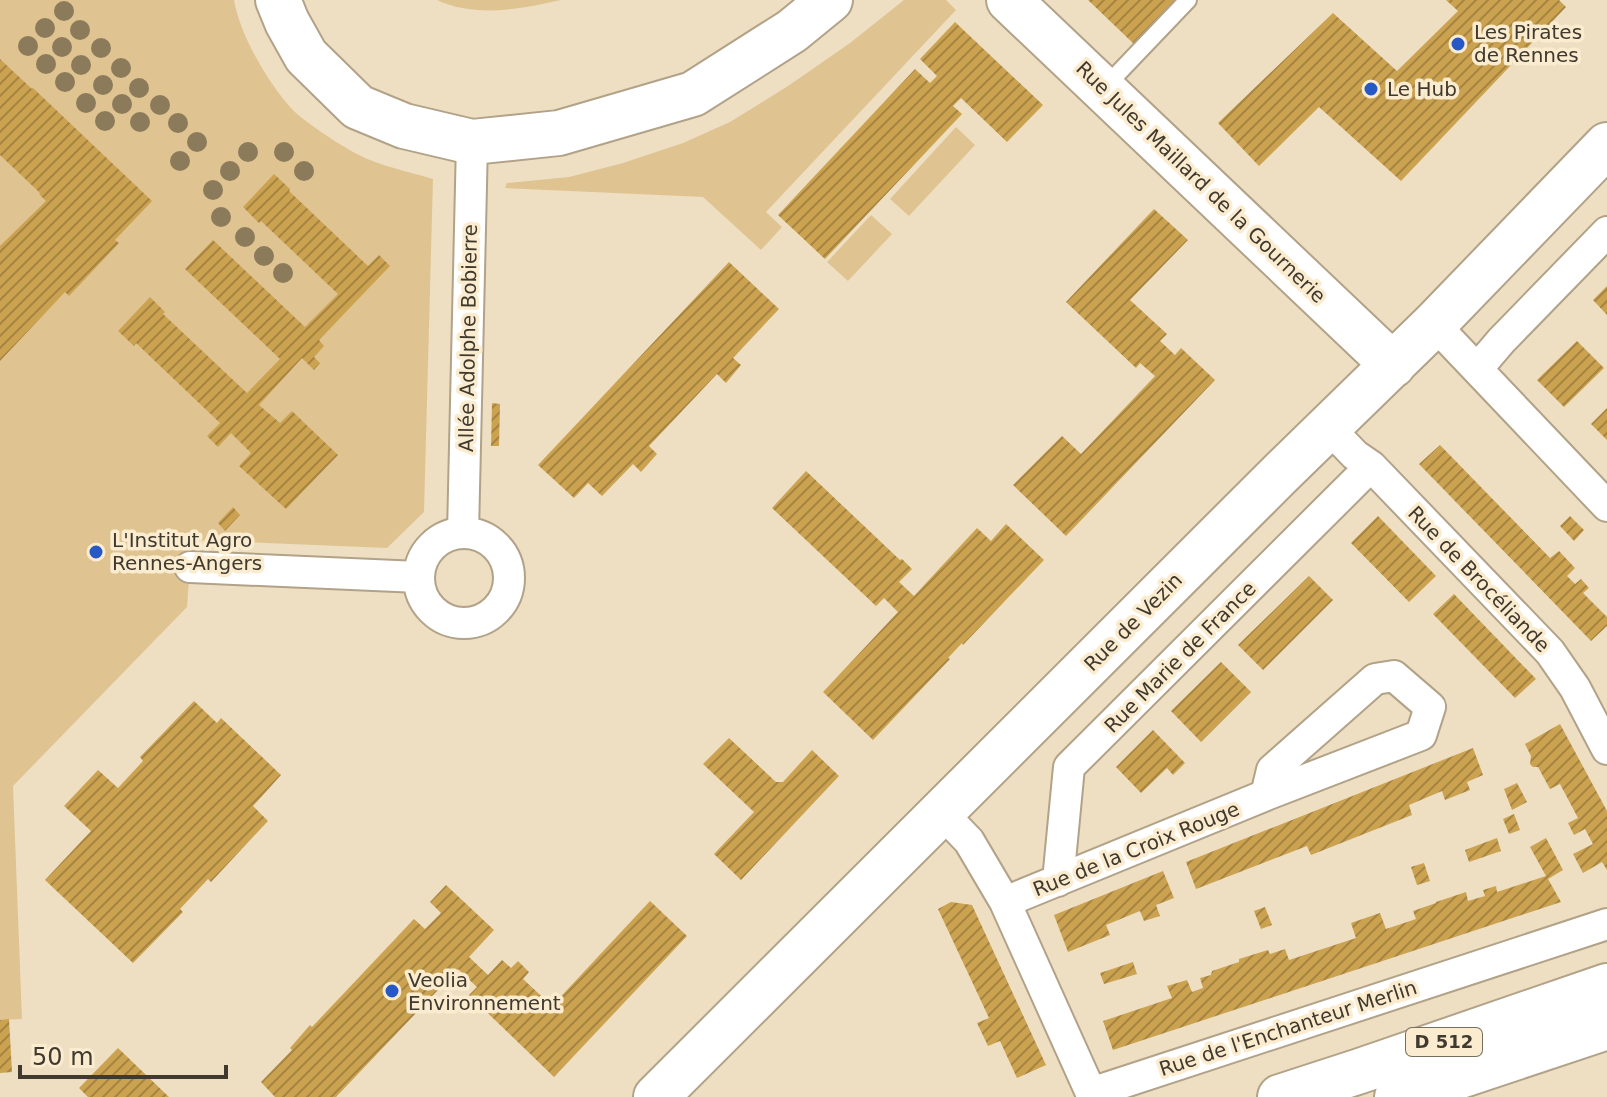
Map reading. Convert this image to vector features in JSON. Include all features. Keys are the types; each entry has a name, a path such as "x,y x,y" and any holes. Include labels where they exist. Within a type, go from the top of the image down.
{"main road":[{"path":"278,0 306,56 358,107 404,126 472,142 559,133 693,94 792,31 830,0"},
{"name":"Rue Jules Maillard de la Gournerie","path":"1009,0 1393,365"},
{"name":"Rue de Vezin","path":"656,1097 1434,324 1607,145"},
{"name":"D 512","path":"1280,1097 1607,986"},
{"name":"D 512","path":"1397,1097 1607,1027"}],"street":[{"name":"Allée Adolphe Bobierre","path":"463,533 472,142"},
{"path":"1478,368 1607,232"},
{"path":"1434,324 1607,506"},
{"name":"Rue de Brocéliande","path":"1328,427 1355,455 1371,466 1550,652 1575,688 1607,749"},
{"name":"Rue Marie de France","path":"1058,881 1069,767 1371,466"},
{"path":"476,534 497,547 504,557 509,571 509,585 495,611 474,622 454,622 434,612 426,602 419,577 421,564 437,542 450,535 476,534"},
{"path":"190,567 419,577"},
{"name":"Rue de la Croix Rouge","path":"1005,902 1421,735 1430,707 1394,676 1375,679 1272,770 1266,795"},
{"name":"Rue de l'Enchanteur Merlin","path":"942,813 969,841 1005,902 1090,1095 1607,924"}],"lane":[{"path":"1103,89 1188,0"}],"shaded area":[{"name":"L'Institut Agro Rennes-Angers","path":"0,0 234,0 242,28 256,57 273,85 297,114 365,158 433,179 424,512 387,548 192,540 187,607 13,786 22,1019 0,1020"},
{"path":"437,0 561,0 514,9 482,10 452,6"},
{"path":"904,0 946,0 956,10 766,212 782,227 761,250 703,197 505,188 507,183 569,177 623,163 683,143 730,122 850,43"},
{"path":"956,127 975,145 909,216 890,199"},
{"path":"871,215 892,234 848,281 827,262"}],"building":[{"path":"1088,0 1178,0 1135,45"},
{"name":"Le Hub","path":"1446,0 1559,0 1566,7 1401,181 1319,107 1259,166 1218,123 1333,13 1397,71 1458,11"},
{"path":"955,22 1043,105 1007,142 961,98 953,106 962,114 825,259 778,215 915,69 930,83 937,76 920,59"},
{"path":"0,59 152,201 115,240 119,243 69,296 65,292 0,361 0,246 46,201 0,155"},
{"path":"274,174 368,266 379,255 390,266 319,340 324,346 314,357 320,363 314,370 302,358 259,405 280,423 292,411 338,455 286,509 239,466 251,453 231,433 218,447 207,436 220,423 136,343 134,346 118,331 150,297 165,312 163,314 247,393 280,359 185,269 213,240 305,327 338,294 243,207"},
{"path":"1154,209 1188,240 1130,300 1167,334 1160,341 1175,355 1181,348 1215,380 1066,536 1013,485 1062,436 1081,454 1155,376 1140,363 1136,368 1066,302"},
{"path":"729,262 779,309 733,358 741,365 726,383 717,374 649,446 657,454 641,472 633,464 602,496 588,483 574,498 538,465"},
{"path":"1607,286 1607,315 1593,300"},
{"path":"1577,341 1604,368 1564,407 1537,380"},
{"path":"492,403 500,404 499,446 491,446"},
{"path":"1607,408 1607,440 1591,424"},
{"path":"1440,445 1550,558 1559,551 1575,568 1567,576 1575,584 1581,579 1589,588 1583,593 1607,617 1607,626 1591,641 1419,464"},
{"path":"806,471 912,569 899,582 914,596 977,528 991,541 1006,524 1044,560 873,740 823,692 898,612 884,598 876,606 772,508"},
{"path":"233,507 240,515 225,531 218,523"},
{"path":"1378,516 1436,576 1409,602 1351,543"},
{"path":"1570,516 1584,530 1574,541 1560,526"},
{"path":"1309,576 1333,600 1263,670 1238,645"},
{"path":"1454,594 1536,679 1515,698 1433,614"},
{"path":"1221,662 1251,692 1201,742 1171,711"},
{"path":"194,701 217,723 221,718 281,775 253,806 268,821 211,882 208,879 180,909 183,912 133,963 45,880 91,831 64,806 98,770 118,788 143,761 140,757"},
{"path":"1560,724 1607,811 1607,870 1602,862 1583,873 1573,854 1593,844 1585,829 1574,835 1568,823 1578,818 1560,784 1550,789 1538,767 1530,764 1531,756 1525,744"},
{"path":"1153,730 1185,763 1173,775 1167,768 1141,793 1116,767"},
{"path":"729,738 776,782 783,782 812,750 839,776 741,880 714,854 754,812 703,764"},
{"path":"1473,748 1483,775 1467,782 1470,790 1445,800 1442,791 1409,805 1412,815 1311,855 1307,846 1196,889 1186,862"},
{"path":"1517,783 1527,802 1512,810 1504,789"},
{"path":"1514,814 1520,830 1509,834 1503,819"},
{"path":"1497,838 1501,851 1469,862 1465,850"},
{"path":"1546,838 1563,870 1548,879 1561,902 1113,1050 1103,1021 1172,998 1167,986 1187,980 1192,992 1203,988 1200,978 1239,962 1239,959 1268,950 1270,954 1285,949 1289,960 1356,938 1351,923 1380,913 1386,929 1416,919 1413,911 1466,892 1468,901 1485,896 1483,890 1496,886 1497,892 1546,876 1530,847"},
{"path":"1424,863 1430,881 1417,885 1411,867"},
{"path":"1163,871 1174,898 1156,905 1160,916 1144,921 1140,911 1106,925 1110,935 1068,952 1054,915"},
{"name":"Veolia Environnement","path":"446,885 494,930 469,957 488,975 502,960 511,968 518,961 529,972 523,979 552,1006 650,901 687,936 554,1077 469,995 477,987 458,969 336,1097 275,1097 261,1082 292,1050 290,1048 310,1025 312,1027 414,919 425,929 441,913 430,902"},
{"path":"951,902 972,905 1046,1065 1017,1078 1000,1041 988,1046 977,1023 989,1018 938,909"},
{"path":"1265,907 1272,925 1261,929 1254,911"},
{"path":"1133,962 1137,974 1104,984 1100,973"},
{"path":"9,1019 12,1072 0,1073 0,1020"},
{"path":"118,1048 169,1097 88,1097 79,1088"}],"place":[{"name":"Les Pirates de Rennes","path":"1458,44"},
{"name":"Le Hub","path":"1371,89"},
{"name":"L'Institut Agro Rennes-Angers","path":"96,552"},
{"name":"Veolia Environnement","path":"392,991"}]}
